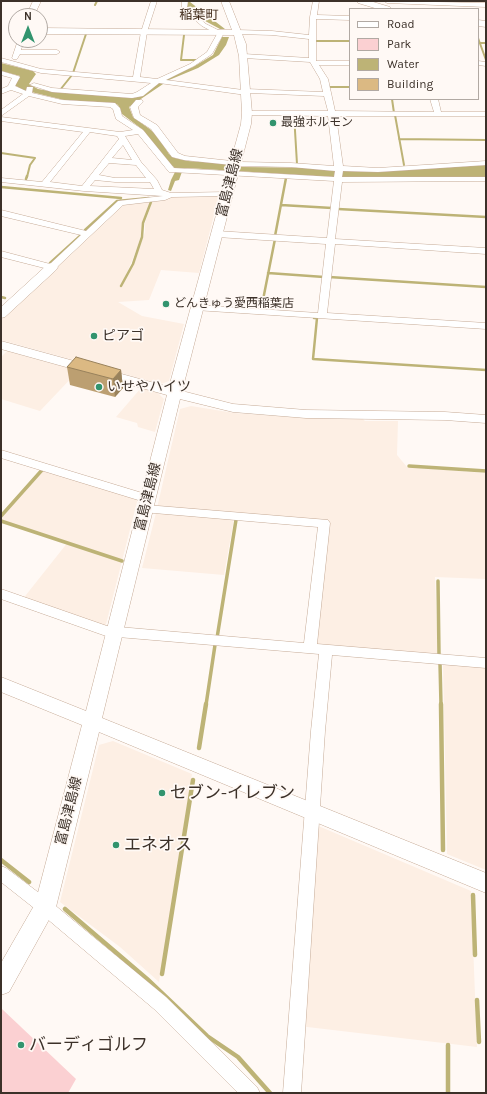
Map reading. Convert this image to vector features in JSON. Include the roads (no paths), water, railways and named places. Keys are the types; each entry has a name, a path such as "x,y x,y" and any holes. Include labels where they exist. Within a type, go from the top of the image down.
{"main road":[{"name":"富島津島線","path":"1,984 45,907 114,632 246,124 246,92 242,44 225,1"},
{"path":"361,1 384,8"},
{"path":"48,31 237,32"},
{"path":"1,314 52,267"},
{"path":"1,345 218,405 272,412 306,414 445,416 486,419"},
{"path":"1,684 486,883"}],"street":[{"path":"136,79 144,32 154,1"},
{"path":"1,92 11,87 128,97 140,94 192,66 210,53 220,33 204,25 184,8 185,1"},
{"path":"316,1 313,17 312,61 324,79 326,94 330,100 339,174 322,316"},
{"path":"388,1 486,5"},
{"path":"313,17 349,18"},
{"path":"237,32 272,33 312,37"},
{"path":"13,63 18,48"},
{"path":"17,52 57,52"},
{"path":"244,56 349,63"},
{"path":"1,60 40,71 136,79 246,92 326,94"},
{"path":"1,114 31,89 40,75 40,71"},
{"path":"1,73 16,77 11,87"},
{"path":"31,89 62,102 112,105 116,108 119,117 140,132 172,170 185,171 234,169 291,164 339,174 386,180 486,179"},
{"path":"434,100 438,114"},
{"path":"139,102 134,107 137,116 154,128 175,155 234,169 339,174 486,163"},
{"path":"247,113 486,114"},
{"path":"1,119 88,130 121,137 140,132"},
{"path":"44,185 88,130"},
{"path":"84,189 121,137"},
{"path":"121,137 138,163 153,180 159,192"},
{"path":"106,160 138,163"},
{"path":"93,177 115,180 153,180"},
{"path":"1,180 84,189 159,192 171,195 227,194"},
{"path":"1,254 52,267 121,203 165,198 171,195"},
{"path":"1,213 88,234"},
{"path":"217,234 486,251"},
{"path":"198,308 486,326"},
{"path":"1,454 147,504 324,523 310,648"},
{"path":"1,594 106,631 486,663"},
{"path":"292,1093 312,812 326,649"},
{"path":"1,873 45,907 160,1003 251,1093"}],"water":[{"path":"186,2 190,2 225,29 220,29 196,16 187,7"},
{"path":"222,37 229,37 226,45 219,55 198,68 169,80 129,107 133,117 151,130 159,138 169,154 175,158 188,161 218,163 242,167 421,169 486,165 486,177 365,179 187,168 183,169 179,180 175,181 171,191 168,190 175,172 174,167 171,166 143,130 122,114 118,105 114,103 64,100 23,90 16,86 20,76 1,71 1,63 33,71 36,74 29,84 38,89 55,92 133,98 141,96 165,79 193,67 213,55"}],"waterway":[{"path":"95,5 97,1"},
{"path":"73,73 86,34"},
{"path":"184,35 181,60 197,60"},
{"path":"314,41 349,41"},
{"path":"480,43 486,43"},
{"path":"480,43 486,60"},
{"path":"60,90 72,75"},
{"path":"328,87 349,87"},
{"path":"392,100 394,113"},
{"path":"294,114 297,164"},
{"path":"395,115 399,139"},
{"path":"399,139 486,140"},
{"path":"399,139 404,165"},
{"path":"1,153 35,158 30,165 27,177"},
{"path":"275,236 286,178"},
{"path":"1,187 121,198"},
{"path":"85,230 117,201 149,198"},
{"path":"121,286 133,264 142,237 143,223 151,202"},
{"path":"281,205 332,208"},
{"path":"338,209 486,217"},
{"path":"50,263 81,235"},
{"path":"268,273 275,239"},
{"path":"261,310 268,273"},
{"path":"268,273 324,277"},
{"path":"329,277 486,287"},
{"path":"1,297 5,298"},
{"path":"314,318 317,318 313,359 486,370"},
{"path":"409,466 486,471"},
{"path":"1,516 42,470"},
{"path":"217,638 236,520"},
{"path":"1,521 122,561"},
{"path":"438,581 439,655"},
{"path":"206,705 215,645"},
{"path":"440,663 441,705"},
{"path":"199,748 206,704"},
{"path":"441,704 443,850"},
{"path":"162,974 193,780"},
{"path":"1,860 29,882"},
{"path":"473,895 475,955"},
{"path":"65,909 147,979 207,1036 238,1057 270,1093"},
{"path":"477,1000 479,1042"},
{"path":"448,1045 448,1093"}],"place":[{"name":"最強ホルモン","path":"273,123"},
{"name":"どんきゅう愛西稲葉店","path":"166,304"},
{"name":"ピアゴ","path":"94,336"},
{"name":"いせやハイツ","path":"99,387"},
{"name":"セブン-イレブン","path":"162,793"},
{"name":"エネオス","path":"116,845"},
{"name":"バーディゴルフ","path":"21,1045"}],"district":[{"name":"稲葉町","path":"199,15"}]}
